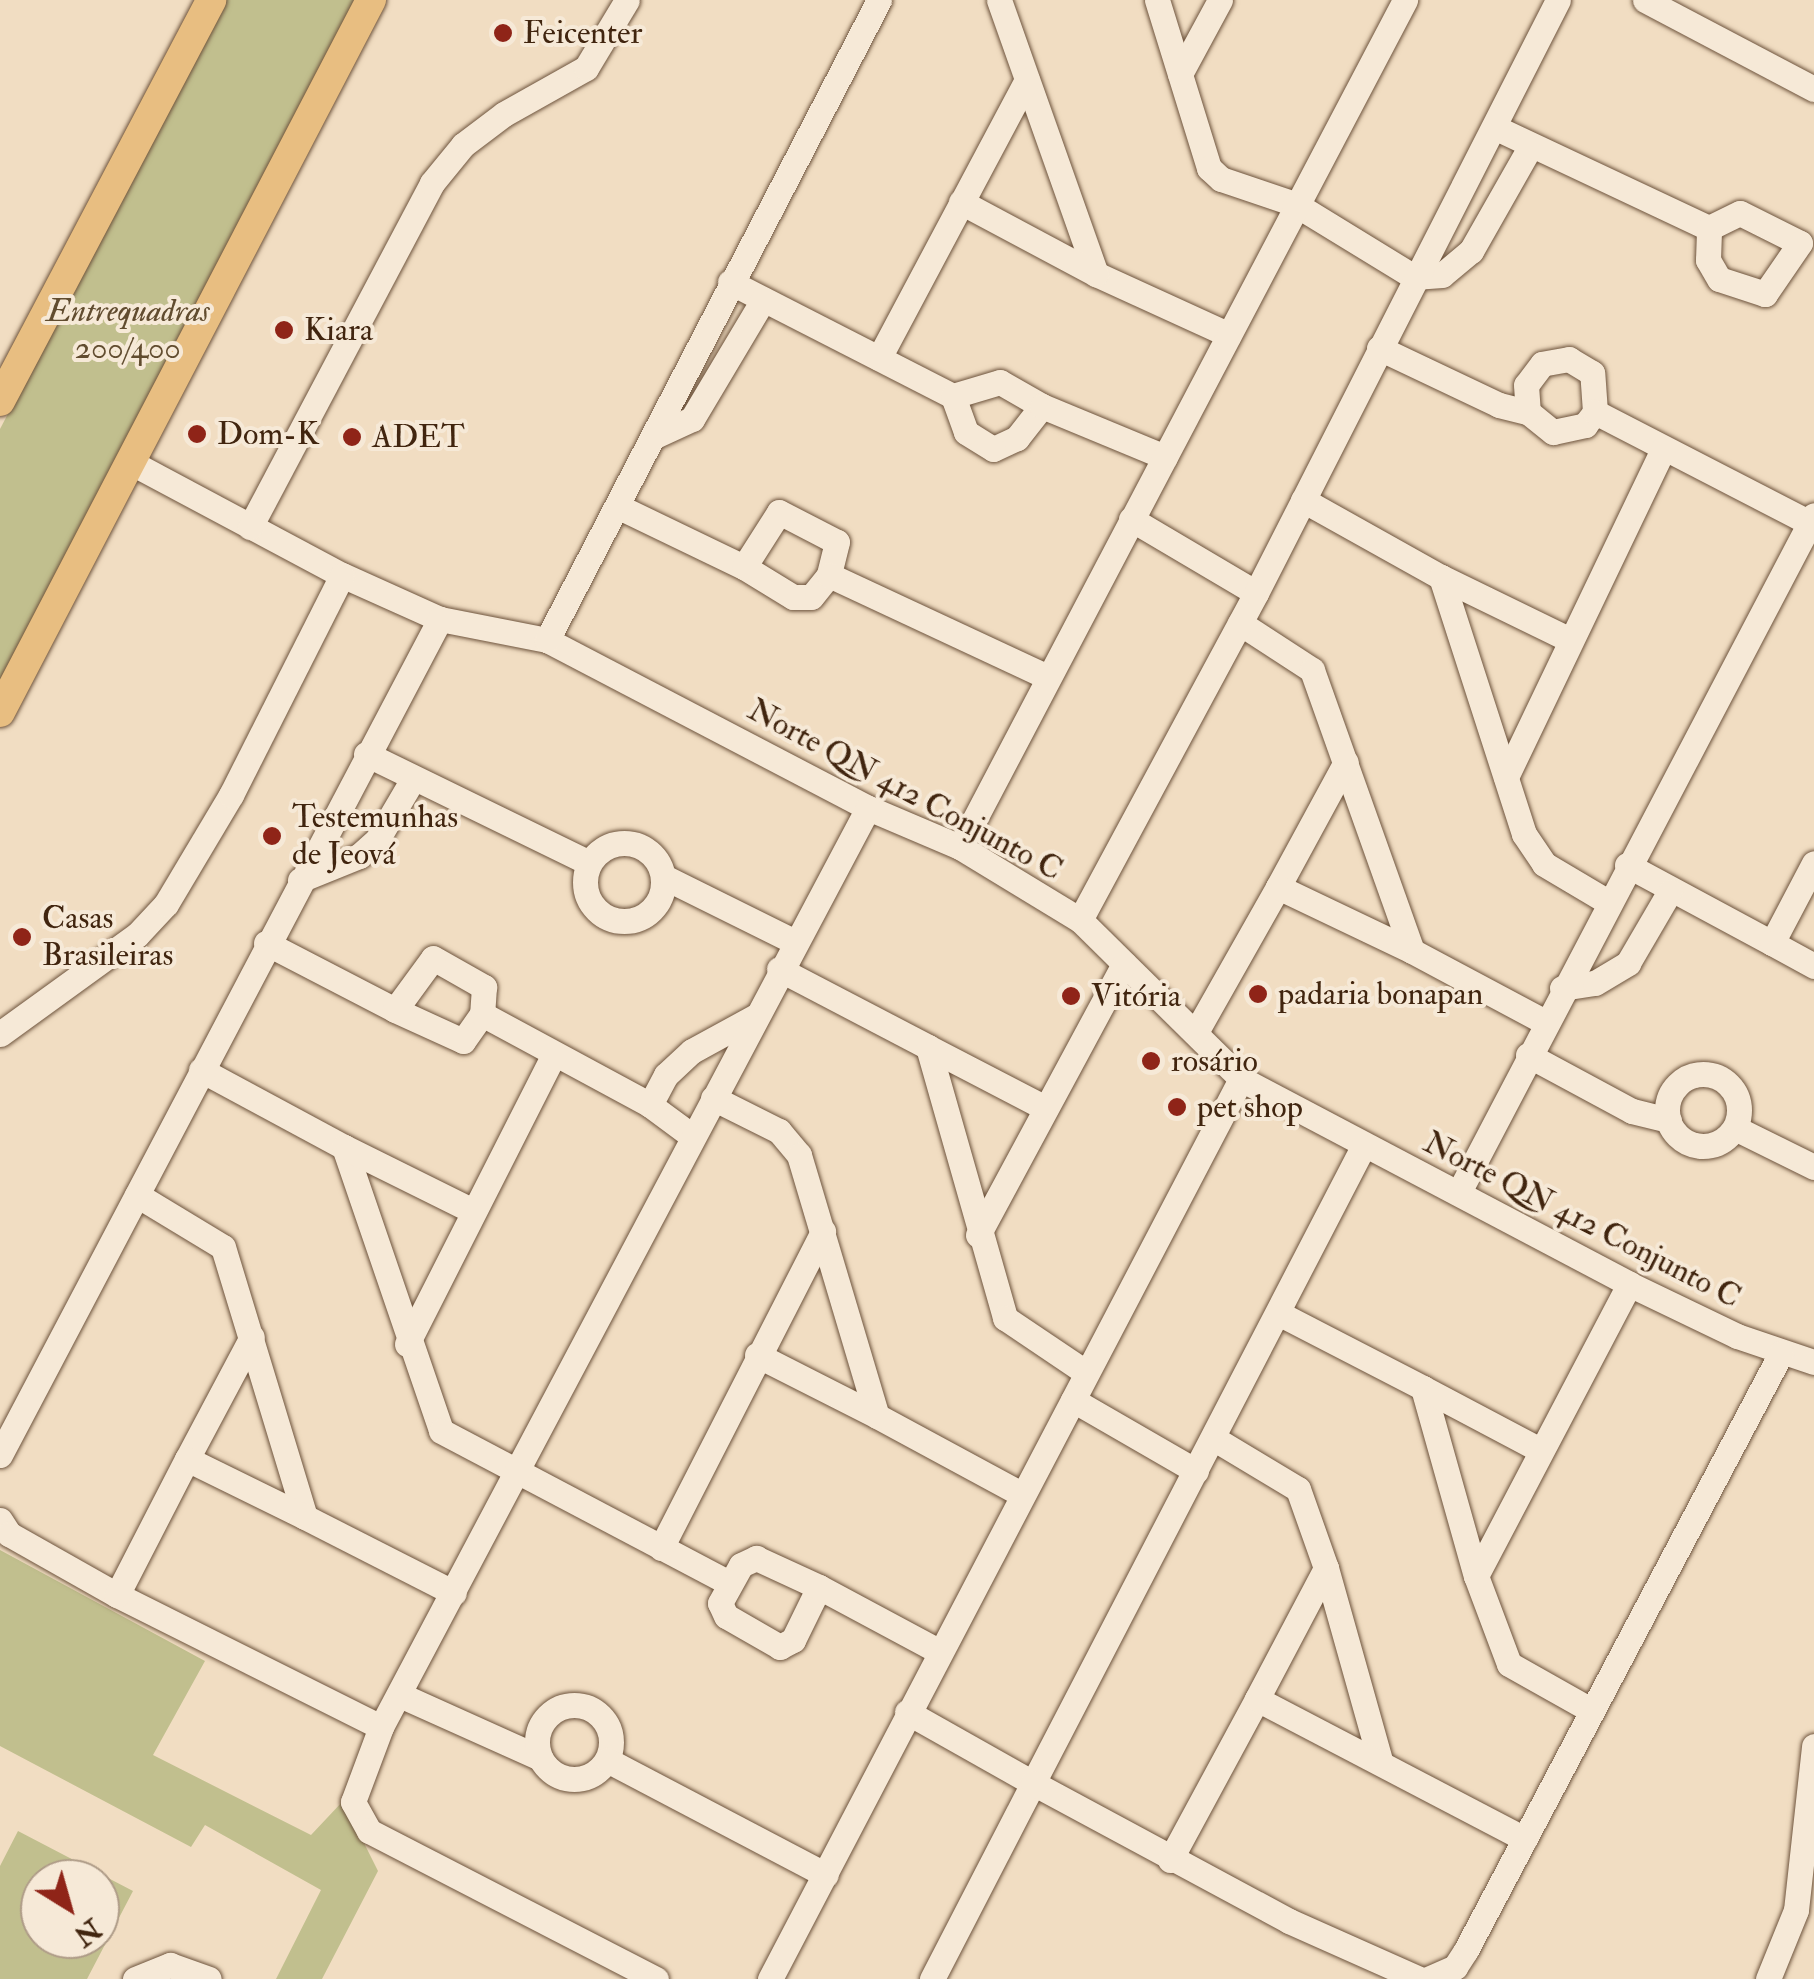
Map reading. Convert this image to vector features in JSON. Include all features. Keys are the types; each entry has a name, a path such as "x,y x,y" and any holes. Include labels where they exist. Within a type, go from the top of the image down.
{"main road":[{"path":"0,399 210,0"},
{"path":"0,712 371,0"}],"street":[{"path":"250,527 432,182 463,146 504,114 586,68 627,0"},
{"path":"547,640 879,0"},
{"path":"999,0 1096,274"},
{"path":"1157,0 1210,168 1221,179 1295,204 1414,277 1442,275 1471,252 1530,147"},
{"path":"1180,74 1220,0"},
{"path":"960,847 1405,0"},
{"path":"1080,920 1256,593 1558,0"},
{"path":"1646,0 1814,89"},
{"path":"879,358 1027,80"},
{"path":"1494,127 1709,228"},
{"path":"961,202 1096,274 1228,335"},
{"path":"1740,213 1807,246 1768,293 1760,294 1712,272 1709,228 1740,213"},
{"path":"730,282 953,396 966,432 993,448 1017,438 1042,406"},
{"path":"652,437 692,419 762,300"},
{"path":"1379,348 1499,405 1528,412 1538,425 1570,432 1595,412"},
{"path":"1528,412 1532,373 1569,359 1592,374 1595,412"},
{"path":"953,396 1000,382 1042,406 1165,457"},
{"path":"1458,1192 1562,988 1813,520 1595,412"},
{"path":"1506,777 1568,639 1663,449"},
{"name":"Norte QN 412 Conjunto C","path":"132,462 342,575 440,618 547,640 868,808 960,847 1080,920 1242,1079 1363,1147 1458,1192 1629,1284 1780,1352 1814,1362"},
{"path":"1303,500 1441,577 1568,639"},
{"path":"618,506 744,568 793,597 811,597 829,575 837,542 784,513 772,516 744,568"},
{"path":"1131,519 1256,593"},
{"path":"0,1034 137,935 166,904 231,795 342,575"},
{"path":"829,575 1048,676"},
{"path":"1441,577 1524,834 1544,864 1608,902"},
{"path":"0,1455 440,618"},
{"path":"1240,623 1312,670 1412,951"},
{"path":"366,754 589,863"},
{"path":"1196,1032 1346,762"},
{"path":"300,880 359,856 377,840 412,779"},
{"path":"656,1979 369,1831 353,1802 381,1727 779,969 868,808"},
{"path":"632,843 658,862 664,877 654,908 625,922 608,919 586,896 589,863 615,844 632,843"},
{"path":"1772,943 1814,863"},
{"path":"1628,865 1814,966"},
{"path":"664,877 794,941"},
{"path":"1278,887 1412,951 1545,1022"},
{"path":"1562,988 1595,983 1628,963 1670,891"},
{"path":"266,943 395,1010 463,1041 482,1014 484,988 439,958 429,960 395,1010"},
{"path":"978,1235 1124,964"},
{"path":"779,969 1045,1108"},
{"path":"482,1014 650,1105 692,1136"},
{"path":"650,1105 666,1075 692,1051 754,1017"},
{"path":"928,1046 1004,1318 1086,1372"},
{"path":"407,1344 554,1054"},
{"path":"1528,1055 1632,1111 1668,1120 1686,1142 1699,1146 1726,1138 1735,1128 1740,1112 1729,1084 1700,1074 1673,1090 1668,1120"},
{"path":"201,1070 474,1211"},
{"path":"770,1979 1242,1079"},
{"path":"713,1098 791,1144 822,1230 877,1416"},
{"path":"1735,1128 1814,1167"},
{"path":"344,1147 407,1344 441,1431 728,1582"},
{"path":"932,1979 1363,1147"},
{"path":"137,1196 223,1248 306,1517"},
{"path":"661,1548 822,1230"},
{"path":"1476,1576 1629,1284"},
{"path":"1278,1313 1540,1450"},
{"path":"118,1595 252,1337"},
{"path":"1428,1979 1455,1967 1780,1352"},
{"path":"756,1355 1021,1494"},
{"path":"1423,1388 1476,1576 1515,1671 1590,1709"},
{"path":"1073,1400 1196,1471"},
{"path":"1214,1438 1298,1489 1326,1568 1380,1760"},
{"path":"187,1459 454,1593"},
{"path":"0,1520 9,1534 118,1595 381,1727"},
{"path":"819,1586 793,1640 780,1646 726,1616 720,1603 728,1582 756,1558 819,1586 940,1652"},
{"path":"1170,1860 1326,1568"},
{"path":"400,1696 540,1758 568,1779 591,1775 607,1760 610,1733 605,1720 582,1705 547,1716 536,1736 540,1758"},
{"path":"1257,1700 1380,1760 1524,1839"},
{"path":"907,1712 1170,1860 1419,1979"},
{"path":"1768,1979 1796,1910 1814,1746"},
{"path":"607,1760 826,1875"},
{"path":"134,1979 170,1965 208,1979"}],"green space":[{"name":"Entrequadras 200/400","path":"225,0 376,0 0,720 0,429"},
{"path":"0,1550 205,1661 153,1755 311,1835 343,1801 378,1871 322,1979 276,1979 321,1890 205,1825 191,1847 0,1746"},
{"path":"18,1831 72,1859 20,1859 20,1959 97,1959 87,1979 0,1979 0,1866"},
{"path":"120,1884 133,1891 120,1916"}],"place":[{"name":"Feicenter","path":"503,33"},
{"name":"Kiara","path":"284,330"},
{"name":"Dom-K","path":"197,434"},
{"name":"ADET","path":"352,437"},
{"name":"Testemunhas de Jeová","path":"272,836"},
{"name":"Casas Brasileiras","path":"22,937"},
{"name":"padaria bonapan","path":"1258,994"},
{"name":"Vitória","path":"1071,996"},
{"name":"rosário","path":"1151,1061"},
{"name":"pet shop","path":"1177,1107"}]}
